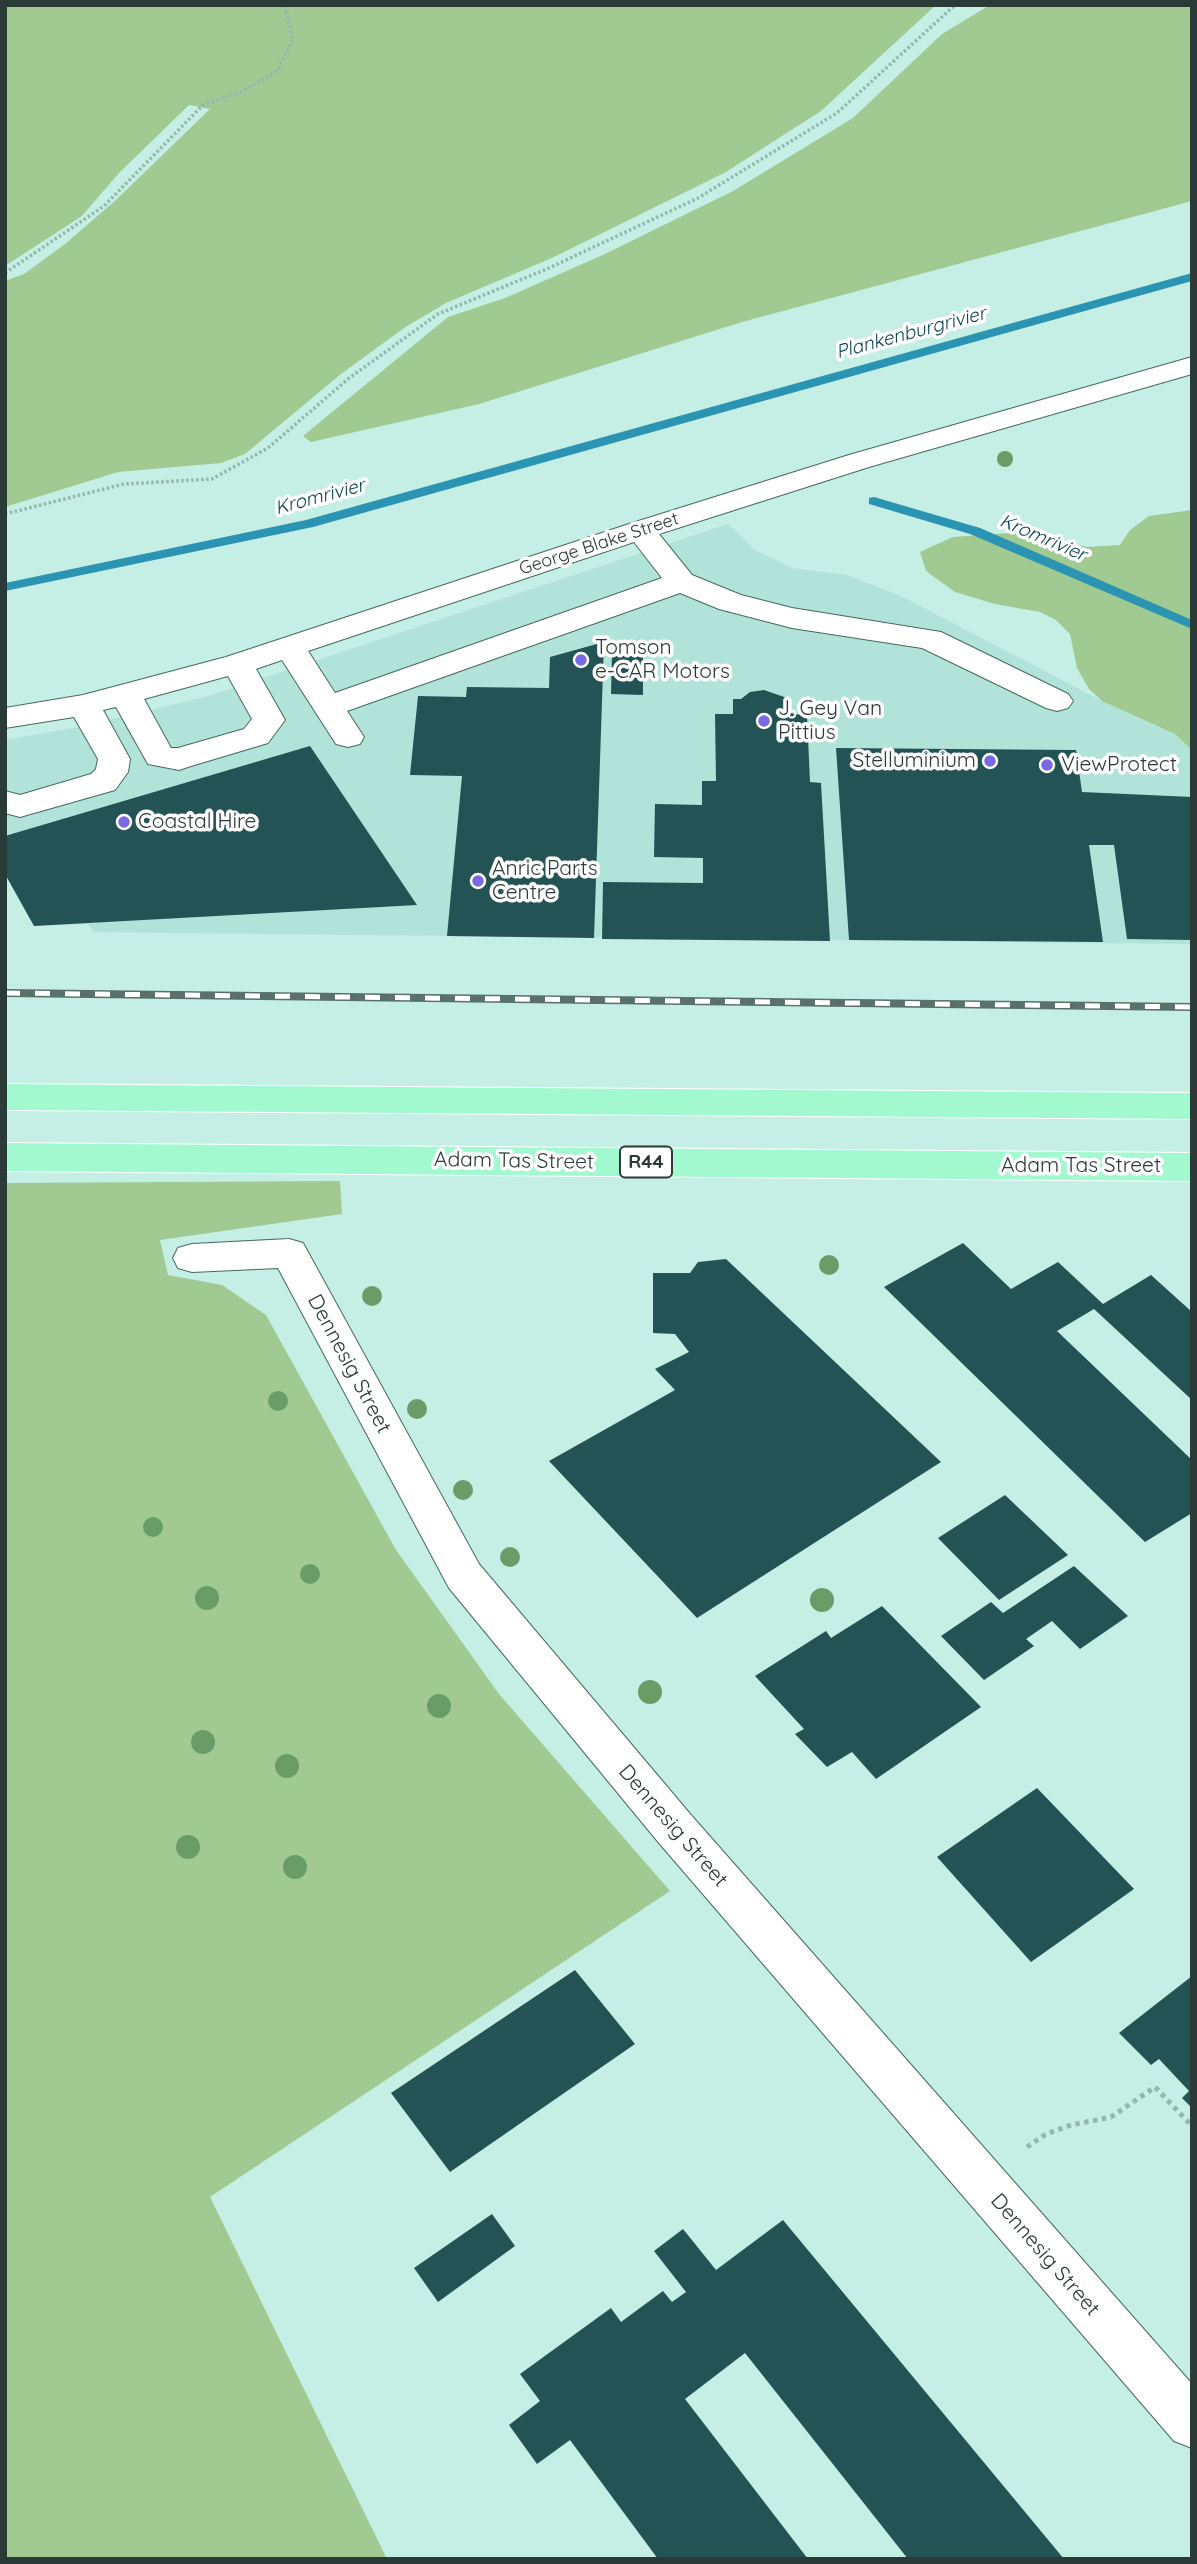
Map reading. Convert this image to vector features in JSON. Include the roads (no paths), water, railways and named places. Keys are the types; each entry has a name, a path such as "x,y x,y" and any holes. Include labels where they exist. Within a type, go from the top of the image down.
{"main road":[{"path":"5,1097 1192,1106"},
{"name":"Adam Tas Street","path":"5,1157 1192,1167"}],"street":[{"name":"George Blake Street","path":"5,718 85,705 237,664 640,530 859,461 1192,365"},
{"path":"640,530 681,582 730,602 792,618 930,639 1057,701"},
{"path":"327,707 681,582"},
{"path":"289,647 348,737"},
{"path":"125,694 160,757 179,759 256,736 268,720 237,664"},
{"path":"5,802 20,806 103,782 112,772 114,759 85,705"},
{"name":"Dennesig Street","path":"192,1258 289,1253 464,1576 682,1838 1192,2423"}],"waterway":[{"name":"Kromrivier","path":"5,587 308,524 1192,277"},
{"name":"Kromrivier","path":"874,501 975,531 1192,625"}],"railway":[{"path":"5,993 1192,1007"}],"place":[{"name":"Tomson e-CAR Motors","path":"581,660"},
{"name":"J. Gey Van Pittius","path":"764,721"},
{"name":"Stelluminium","path":"990,761"},
{"name":"ViewProtect","path":"1047,765"},
{"name":"Coastal Hire","path":"124,822"},
{"name":"Anric Parts Centre","path":"478,881"}],"water label":[{"name":"Plankenburgrivier","path":"911,333"}]}
